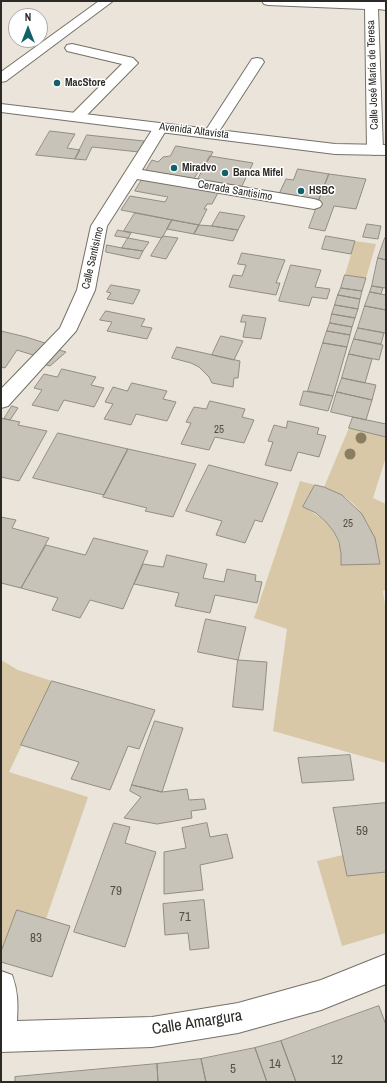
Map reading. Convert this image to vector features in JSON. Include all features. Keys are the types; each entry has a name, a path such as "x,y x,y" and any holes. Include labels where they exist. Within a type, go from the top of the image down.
{"street":[{"path":"1,78 107,1"},
{"path":"268,1 371,3 386,6"},
{"name":"Calle José María de Teresa","path":"371,3 382,152"},
{"path":"72,48 131,63 77,117"},
{"path":"211,133 257,62"},
{"name":"Avenida Altavista","path":"1,108 335,149 382,152"},
{"name":"Calle Santisimo","path":"1,401 67,331 86,290 99,226 161,127"},
{"name":"Cerrada Santisimo","path":"132,173 314,204"},
{"name":"Calle Amargura","path":"1,1036 152,1032 238,1018 321,995 386,969"},
{"path":"1,986 4,999 1,1029"}],"shaded area":[{"path":"355,241 376,244 366,278 345,275"},
{"path":"349,428 386,437 386,457 373,498 386,504 386,590 383,591 386,612 386,763 273,731 287,629 254,618 300,481 315,485 303,507 320,517 332,530 339,545 341,564 380,564 373,534 363,516 350,501 342,495 324,487"},
{"path":"1,660 18,670 52,681 9,772 88,797 46,919 17,911 1,952"},
{"path":"343,855 347,876 386,872 386,933 342,946 317,861"}],"building":[{"path":"50,131 75,134 67,148 80,150 75,159 36,155"},
{"path":"87,135 144,141 139,152 92,147 86,160 75,159"},
{"name":"Miradvo","path":"176,146 213,152 207,162 204,162 192,182 144,173 152,160 158,162 163,157 170,156"},
{"name":"Banca Mifel","path":"210,156 253,163 240,190 196,183"},
{"name":"HSBC","path":"298,169 329,174 317,203 278,196 286,179 293,180"},
{"path":"329,174 366,179 356,209 334,206 325,231 309,228"},
{"path":"143,178 219,191 212,204 207,204 204,209 207,209 199,225 121,210 130,196 165,202 168,197 135,191"},
{"path":"220,212 245,216 238,230 212,226"},
{"path":"135,213 172,220 162,238 124,231"},
{"path":"172,220 199,225 194,234 167,229"},
{"path":"367,224 381,226 378,239 363,237"},
{"path":"199,225 238,230 233,241 194,234"},
{"path":"118,230 131,233 128,238 115,236"},
{"path":"163,236 178,238 166,259 151,256"},
{"path":"326,236 355,241 351,254 322,249"},
{"path":"128,238 149,242 143,251 122,248"},
{"path":"385,238 386,239 386,260 378,258"},
{"path":"107,245 143,251 139,259 106,252"},
{"path":"242,253 285,260 276,283 280,283 276,295 229,287 233,275 242,276 246,265 238,264"},
{"path":"378,258 386,260 386,288 372,286"},
{"path":"291,265 321,270 315,287 330,289 327,299 312,297 309,306 279,301"},
{"path":"345,275 366,278 362,291 341,288"},
{"path":"111,285 140,290 133,304 107,299 111,293 107,292"},
{"path":"372,286 383,288 381,294 370,292"},
{"path":"341,288 362,291 360,299 338,295"},
{"path":"370,292 386,295 386,310 365,306"},
{"path":"338,295 360,299 358,309 335,305"},
{"path":"335,305 358,309 355,318 332,314"},
{"path":"365,306 386,310 386,333 358,328"},
{"path":"106,311 145,319 141,326 152,328 147,339 107,331 112,322 100,320"},
{"path":"332,314 355,318 352,327 330,323"},
{"path":"243,315 266,318 261,339 243,337 246,322 241,322"},
{"path":"330,323 352,327 350,335 327,331"},
{"path":"358,328 384,333 381,344 354,339"},
{"path":"1,331 45,343 33,355 17,350 5,368 1,367"},
{"path":"327,331 350,335 347,347 323,343"},
{"path":"221,336 243,341 234,360 212,355"},
{"path":"354,339 383,345 379,360 349,354"},
{"path":"323,343 347,347 333,396 308,391"},
{"path":"177,347 240,361 238,378 234,378 233,387 212,383 209,377 199,367 191,363 172,358"},
{"path":"56,349 66,352 50,366 40,363"},
{"path":"349,354 372,359 365,383 342,378"},
{"path":"62,369 96,377 91,385 104,388 94,407 64,400 58,411 32,405 42,390 34,388 44,374 57,377"},
{"path":"342,378 376,385 372,400 337,392"},
{"path":"132,383 167,391 163,399 176,402 167,421 136,414 131,425 104,419 113,404 105,402 113,387 127,391"},
{"path":"304,391 333,396 328,411 300,405"},
{"path":"337,392 372,400 366,420 331,412"},
{"path":"210,401 245,409 242,417 254,420 244,443 215,437 209,450 181,444 191,423 186,422 194,407 206,409"},
{"path":"12,406 18,408 10,420 4,419"},
{"path":"353,417 386,424 386,437 349,428"},
{"path":"1,418 20,422 18,425 47,431 19,481 1,477"},
{"path":"288,421 319,428 317,434 326,436 319,457 298,452 291,471 265,465 273,442 268,441 274,425 286,428"},
{"path":"58,433 128,449 104,495 33,478"},
{"path":"128,449 196,464 173,517 145,511 147,508 103,497"},
{"path":"209,465 278,483 262,522 255,520 245,543 216,535 222,521 186,511"},
{"path":"315,485 324,487 342,495 362,514 375,538 380,564 341,565 339,542 334,532 316,513 303,507"},
{"path":"1,517 16,520 12,528 49,538 21,588 1,583"},
{"path":"94,538 148,551 123,609 90,600 80,618 52,610 58,598 21,588 46,545 85,555"},
{"path":"167,555 207,564 203,578 224,582 227,569 256,575 255,581 262,582 257,603 215,595 210,613 175,606 179,593 134,584 143,564 163,567"},
{"path":"206,619 246,627 238,660 198,652"},
{"path":"238,660 267,662 263,710 233,707"},
{"path":"52,681 155,710 139,749 128,746 110,790 71,779 79,762 21,745"},
{"path":"155,721 183,728 162,792 132,785"},
{"path":"350,755 354,780 302,783 298,758"},
{"path":"132,785 162,792 187,789 189,800 204,799 206,809 191,811 192,818 157,824 124,818 141,797 130,791"},
{"path":"386,803 386,872 347,876 333,808"},
{"path":"114,823 130,827 125,843 156,852 125,947 74,932"},
{"path":"207,823 210,837 227,834 233,858 200,865 203,890 164,894 164,852 186,848 182,828"},
{"path":"204,900 209,948 190,950 188,933 165,935 163,904"},
{"path":"17,910 70,926 52,977 1,962 1,952"},
{"path":"379,1006 386,1025 386,1082 296,1082 281,1041"},
{"path":"281,1041 296,1082 267,1082 255,1048"},
{"path":"255,1048 267,1082 206,1082 201,1059"},
{"path":"201,1059 206,1082 158,1082 157,1064"},
{"path":"157,1064 158,1082 15,1082 15,1077"}],"place":[{"name":"MacStore","path":"57,83"},
{"name":"Miradvo","path":"174,168"},
{"name":"Banca Mifel","path":"225,173"},
{"name":"HSBC","path":"301,191"}]}
